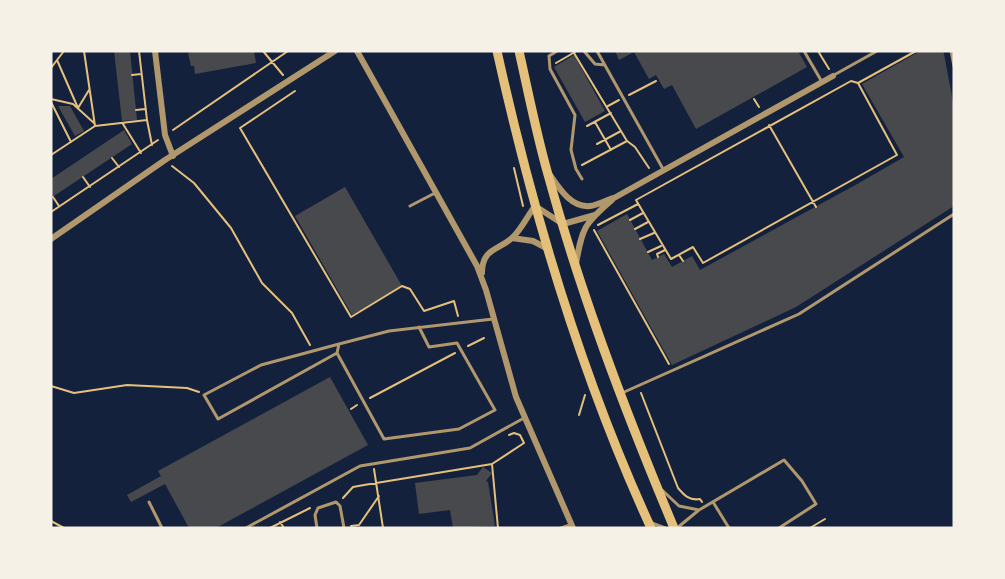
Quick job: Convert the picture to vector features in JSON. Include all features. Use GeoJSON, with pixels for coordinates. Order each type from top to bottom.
{"type":"FeatureCollection","features":[{"type":"Feature","properties":{"kind":"main road"},"geometry":{"type":"LineString","coordinates":[[498,51],[520,150],[548,249],[607,424],[650,525]]}},
{"type":"Feature","properties":{"kind":"main road"},"geometry":{"type":"LineString","coordinates":[[519,51],[546,170],[576,267],[620,394],[675,528]]}},
{"type":"Feature","properties":{"kind":"street"},"geometry":{"type":"LineString","coordinates":[[155,51],[165,135],[172,156]]}},
{"type":"Feature","properties":{"kind":"street"},"geometry":{"type":"LineString","coordinates":[[51,239],[165,160],[335,51]]}},
{"type":"Feature","properties":{"kind":"street"},"geometry":{"type":"LineString","coordinates":[[357,51],[483,280]]}},
{"type":"Feature","properties":{"kind":"street"},"geometry":{"type":"LineString","coordinates":[[546,170],[567,197],[581,205],[590,206],[614,198],[833,76]]}},
{"type":"Feature","properties":{"kind":"street"},"geometry":{"type":"LineString","coordinates":[[576,267],[582,233],[595,215],[614,198]]}},
{"type":"Feature","properties":{"kind":"street"},"geometry":{"type":"LineString","coordinates":[[572,526],[524,418],[494,319],[482,270],[484,261],[500,244],[512,238],[535,206],[563,224],[595,215]]}},
{"type":"Feature","properties":{"kind":"street"},"geometry":{"type":"LineString","coordinates":[[512,238],[533,241],[548,249]]}},
{"type":"Feature","properties":{"kind":"lane"},"geometry":{"type":"LineString","coordinates":[[557,51],[549,56],[550,66],[575,115],[571,150],[576,169],[582,179]]}},
{"type":"Feature","properties":{"kind":"lane"},"geometry":{"type":"LineString","coordinates":[[584,51],[595,64],[605,65]]}},
{"type":"Feature","properties":{"kind":"lane"},"geometry":{"type":"LineString","coordinates":[[597,51],[663,170]]}},
{"type":"Feature","properties":{"kind":"lane"},"geometry":{"type":"LineString","coordinates":[[804,51],[822,82]]}},
{"type":"Feature","properties":{"kind":"lane"},"geometry":{"type":"LineString","coordinates":[[833,76],[877,51]]}},
{"type":"Feature","properties":{"kind":"lane"},"geometry":{"type":"LineString","coordinates":[[951,51],[954,66]]}},
{"type":"Feature","properties":{"kind":"lane"},"geometry":{"type":"LineString","coordinates":[[410,206],[435,193]]}},
{"type":"Feature","properties":{"kind":"lane"},"geometry":{"type":"LineString","coordinates":[[620,394],[799,314],[954,214]]}},
{"type":"Feature","properties":{"kind":"lane"},"geometry":{"type":"LineString","coordinates":[[337,353],[218,419],[204,394],[261,365],[312,350],[389,331],[494,319]]}},
{"type":"Feature","properties":{"kind":"lane"},"geometry":{"type":"LineString","coordinates":[[339,344],[337,353],[384,440],[459,429],[495,410],[457,343],[429,347],[419,327]]}},
{"type":"Feature","properties":{"kind":"lane"},"geometry":{"type":"LineString","coordinates":[[246,528],[360,466],[470,448],[524,418]]}},
{"type":"Feature","properties":{"kind":"lane"},"geometry":{"type":"LineString","coordinates":[[675,528],[699,510],[784,460],[802,481],[816,504],[779,528]]}},
{"type":"Feature","properties":{"kind":"lane"},"geometry":{"type":"LineString","coordinates":[[655,483],[679,506],[699,510]]}},
{"type":"Feature","properties":{"kind":"lane"},"geometry":{"type":"LineString","coordinates":[[149,502],[162,528]]}},
{"type":"Feature","properties":{"kind":"lane"},"geometry":{"type":"LineString","coordinates":[[317,528],[315,515],[318,508],[336,502],[340,506],[344,528]]}},
{"type":"Feature","properties":{"kind":"lane"},"geometry":{"type":"LineString","coordinates":[[713,502],[729,528]]}},
{"type":"Feature","properties":{"kind":"lane"},"geometry":{"type":"LineString","coordinates":[[650,525],[665,528]]}},
{"type":"Feature","properties":{"kind":"lane"},"geometry":{"type":"LineString","coordinates":[[561,528],[572,526]]}},
{"type":"Feature","properties":{"kind":"path"},"geometry":{"type":"LineString","coordinates":[[51,68],[64,51]]}},
{"type":"Feature","properties":{"kind":"path"},"geometry":{"type":"LineString","coordinates":[[84,51],[94,125]]}},
{"type":"Feature","properties":{"kind":"path"},"geometry":{"type":"LineString","coordinates":[[139,51],[152,145]]}},
{"type":"Feature","properties":{"kind":"path"},"geometry":{"type":"LineString","coordinates":[[263,51],[289,82]]}},
{"type":"Feature","properties":{"kind":"path"},"geometry":{"type":"LineString","coordinates":[[51,212],[288,51]]}},
{"type":"Feature","properties":{"kind":"path"},"geometry":{"type":"LineString","coordinates":[[818,51],[833,76]]}},
{"type":"Feature","properties":{"kind":"path"},"geometry":{"type":"LineString","coordinates":[[858,83],[916,51]]}},
{"type":"Feature","properties":{"kind":"path"},"geometry":{"type":"LineString","coordinates":[[550,66],[576,52],[610,114],[660,186]]}},
{"type":"Feature","properties":{"kind":"path"},"geometry":{"type":"LineString","coordinates":[[57,60],[78,108]]}},
{"type":"Feature","properties":{"kind":"path"},"geometry":{"type":"LineString","coordinates":[[132,75],[141,74]]}},
{"type":"Feature","properties":{"kind":"path"},"geometry":{"type":"LineString","coordinates":[[607,107],[656,81]]}},
{"type":"Feature","properties":{"kind":"path"},"geometry":{"type":"LineString","coordinates":[[896,153],[866,94],[858,83],[851,81],[636,200],[669,260],[693,247],[703,263],[889,160],[900,151]]}},
{"type":"Feature","properties":{"kind":"path"},"geometry":{"type":"LineString","coordinates":[[78,108],[89,90]]}},
{"type":"Feature","properties":{"kind":"path"},"geometry":{"type":"LineString","coordinates":[[295,91],[240,128],[351,317],[402,286],[410,289],[424,311],[454,302],[458,316]]}},
{"type":"Feature","properties":{"kind":"path"},"geometry":{"type":"LineString","coordinates":[[754,99],[816,207]]}},
{"type":"Feature","properties":{"kind":"path"},"geometry":{"type":"LineString","coordinates":[[51,100],[73,104],[94,125]]}},
{"type":"Feature","properties":{"kind":"path"},"geometry":{"type":"LineString","coordinates":[[51,100],[71,142]]}},
{"type":"Feature","properties":{"kind":"path"},"geometry":{"type":"LineString","coordinates":[[136,110],[146,109]]}},
{"type":"Feature","properties":{"kind":"path"},"geometry":{"type":"LineString","coordinates":[[587,126],[610,114]]}},
{"type":"Feature","properties":{"kind":"path"},"geometry":{"type":"LineString","coordinates":[[51,155],[94,125],[147,120]]}},
{"type":"Feature","properties":{"kind":"path"},"geometry":{"type":"LineString","coordinates":[[595,122],[610,150]]}},
{"type":"Feature","properties":{"kind":"path"},"geometry":{"type":"LineString","coordinates":[[123,123],[141,153]]}},
{"type":"Feature","properties":{"kind":"path"},"geometry":{"type":"LineString","coordinates":[[597,144],[621,131]]}},
{"type":"Feature","properties":{"kind":"path"},"geometry":{"type":"LineString","coordinates":[[576,169],[627,141]]}},
{"type":"Feature","properties":{"kind":"path"},"geometry":{"type":"LineString","coordinates":[[112,158],[119,167]]}},
{"type":"Feature","properties":{"kind":"path"},"geometry":{"type":"LineString","coordinates":[[165,160],[194,183],[231,228],[262,283],[292,314],[312,350]]}},
{"type":"Feature","properties":{"kind":"path"},"geometry":{"type":"LineString","coordinates":[[889,160],[892,164]]}},
{"type":"Feature","properties":{"kind":"path"},"geometry":{"type":"LineString","coordinates":[[871,170],[873,175]]}},
{"type":"Feature","properties":{"kind":"path"},"geometry":{"type":"LineString","coordinates":[[83,177],[90,187]]}},
{"type":"Feature","properties":{"kind":"path"},"geometry":{"type":"LineString","coordinates":[[856,178],[859,183]]}},
{"type":"Feature","properties":{"kind":"path"},"geometry":{"type":"LineString","coordinates":[[843,185],[846,190]]}},
{"type":"Feature","properties":{"kind":"path"},"geometry":{"type":"LineString","coordinates":[[826,195],[829,200]]}},
{"type":"Feature","properties":{"kind":"path"},"geometry":{"type":"LineString","coordinates":[[53,197],[59,207]]}},
{"type":"Feature","properties":{"kind":"path"},"geometry":{"type":"LineString","coordinates":[[638,204],[593,228],[671,369]]}},
{"type":"Feature","properties":{"kind":"path"},"geometry":{"type":"LineString","coordinates":[[806,206],[808,211]]}},
{"type":"Feature","properties":{"kind":"path"},"geometry":{"type":"LineString","coordinates":[[630,220],[644,213]]}},
{"type":"Feature","properties":{"kind":"path"},"geometry":{"type":"LineString","coordinates":[[788,216],[791,220]]}},
{"type":"Feature","properties":{"kind":"path"},"geometry":{"type":"LineString","coordinates":[[635,229],[649,222]]}},
{"type":"Feature","properties":{"kind":"path"},"geometry":{"type":"LineString","coordinates":[[768,227],[770,232]]}},
{"type":"Feature","properties":{"kind":"path"},"geometry":{"type":"LineString","coordinates":[[640,239],[655,232]]}},
{"type":"Feature","properties":{"kind":"path"},"geometry":{"type":"LineString","coordinates":[[748,238],[750,243]]}},
{"type":"Feature","properties":{"kind":"path"},"geometry":{"type":"LineString","coordinates":[[648,252],[662,245]]}},
{"type":"Feature","properties":{"kind":"path"},"geometry":{"type":"LineString","coordinates":[[658,257],[657,254],[665,250]]}},
{"type":"Feature","properties":{"kind":"path"},"geometry":{"type":"LineString","coordinates":[[727,250],[729,254]]}},
{"type":"Feature","properties":{"kind":"path"},"geometry":{"type":"LineString","coordinates":[[679,255],[683,261]]}},
{"type":"Feature","properties":{"kind":"path"},"geometry":{"type":"LineString","coordinates":[[706,261],[708,266]]}},
{"type":"Feature","properties":{"kind":"path"},"geometry":{"type":"LineString","coordinates":[[351,409],[484,338]]}},
{"type":"Feature","properties":{"kind":"path"},"geometry":{"type":"LineString","coordinates":[[51,386],[74,393],[127,385],[187,388],[204,394]]}},
{"type":"Feature","properties":{"kind":"path"},"geometry":{"type":"LineString","coordinates":[[641,393],[678,488],[685,496],[693,500],[700,499],[705,507]]}},
{"type":"Feature","properties":{"kind":"path"},"geometry":{"type":"LineString","coordinates":[[579,415],[585,395]]}},
{"type":"Feature","properties":{"kind":"path"},"geometry":{"type":"LineString","coordinates":[[338,504],[353,487],[492,464],[524,443],[520,435],[514,433],[509,435]]}},
{"type":"Feature","properties":{"kind":"path"},"geometry":{"type":"LineString","coordinates":[[373,463],[383,528]]}},
{"type":"Feature","properties":{"kind":"path"},"geometry":{"type":"LineString","coordinates":[[492,464],[498,528]]}},
{"type":"Feature","properties":{"kind":"path"},"geometry":{"type":"LineString","coordinates":[[344,528],[359,525],[379,496]]}},
{"type":"Feature","properties":{"kind":"path"},"geometry":{"type":"LineString","coordinates":[[270,528],[309,508],[317,511]]}},
{"type":"Feature","properties":{"kind":"path"},"geometry":{"type":"LineString","coordinates":[[810,528],[825,519]]}},
{"type":"Feature","properties":{"kind":"path"},"geometry":{"type":"LineString","coordinates":[[51,521],[64,528]]}},
{"type":"Feature","properties":{"kind":"path"},"geometry":{"type":"LineString","coordinates":[[280,522],[284,528]]}},
{"type":"Feature","properties":{"kind":"building"},"geometry":{"type":"Polygon","coordinates":[[[114,51],[130,51],[137,120],[122,121],[114,51]]]}},
{"type":"Feature","properties":{"kind":"building"},"geometry":{"type":"Polygon","coordinates":[[[194,51],[254,51],[256,63],[195,74],[188,53],[194,51]]]}},
{"type":"Feature","properties":{"kind":"building"},"geometry":{"type":"Polygon","coordinates":[[[615,51],[798,51],[807,67],[696,129],[672,85],[664,89],[656,75],[649,79],[634,52],[619,60],[615,51]]]}},
{"type":"Feature","properties":{"kind":"building"},"geometry":{"type":"Polygon","coordinates":[[[920,51],[943,51],[944,54],[954,107],[954,206],[796,307],[672,365],[597,231],[627,214],[652,260],[664,254],[672,267],[692,256],[700,270],[859,183],[904,157],[862,84],[920,51]]]}},
{"type":"Feature","properties":{"kind":"building"},"geometry":{"type":"Polygon","coordinates":[[[574,55],[605,111],[585,122],[554,67],[574,55]]]}},
{"type":"Feature","properties":{"kind":"building"},"geometry":{"type":"Polygon","coordinates":[[[58,106],[70,106],[84,131],[75,136],[58,106]]]}},
{"type":"Feature","properties":{"kind":"building"},"geometry":{"type":"Polygon","coordinates":[[[124,130],[132,144],[51,198],[51,179],[124,130]]]}},
{"type":"Feature","properties":{"kind":"building"},"geometry":{"type":"Polygon","coordinates":[[[345,187],[402,286],[352,315],[295,216],[345,187]]]}},
{"type":"Feature","properties":{"kind":"building"},"geometry":{"type":"Polygon","coordinates":[[[330,377],[368,445],[216,528],[189,528],[165,484],[131,502],[127,495],[161,476],[158,471],[330,377]]]}},
{"type":"Feature","properties":{"kind":"building"},"geometry":{"type":"Polygon","coordinates":[[[483,467],[492,473],[486,481],[495,526],[453,528],[450,510],[419,514],[415,483],[477,475],[483,467]]]}}]}
